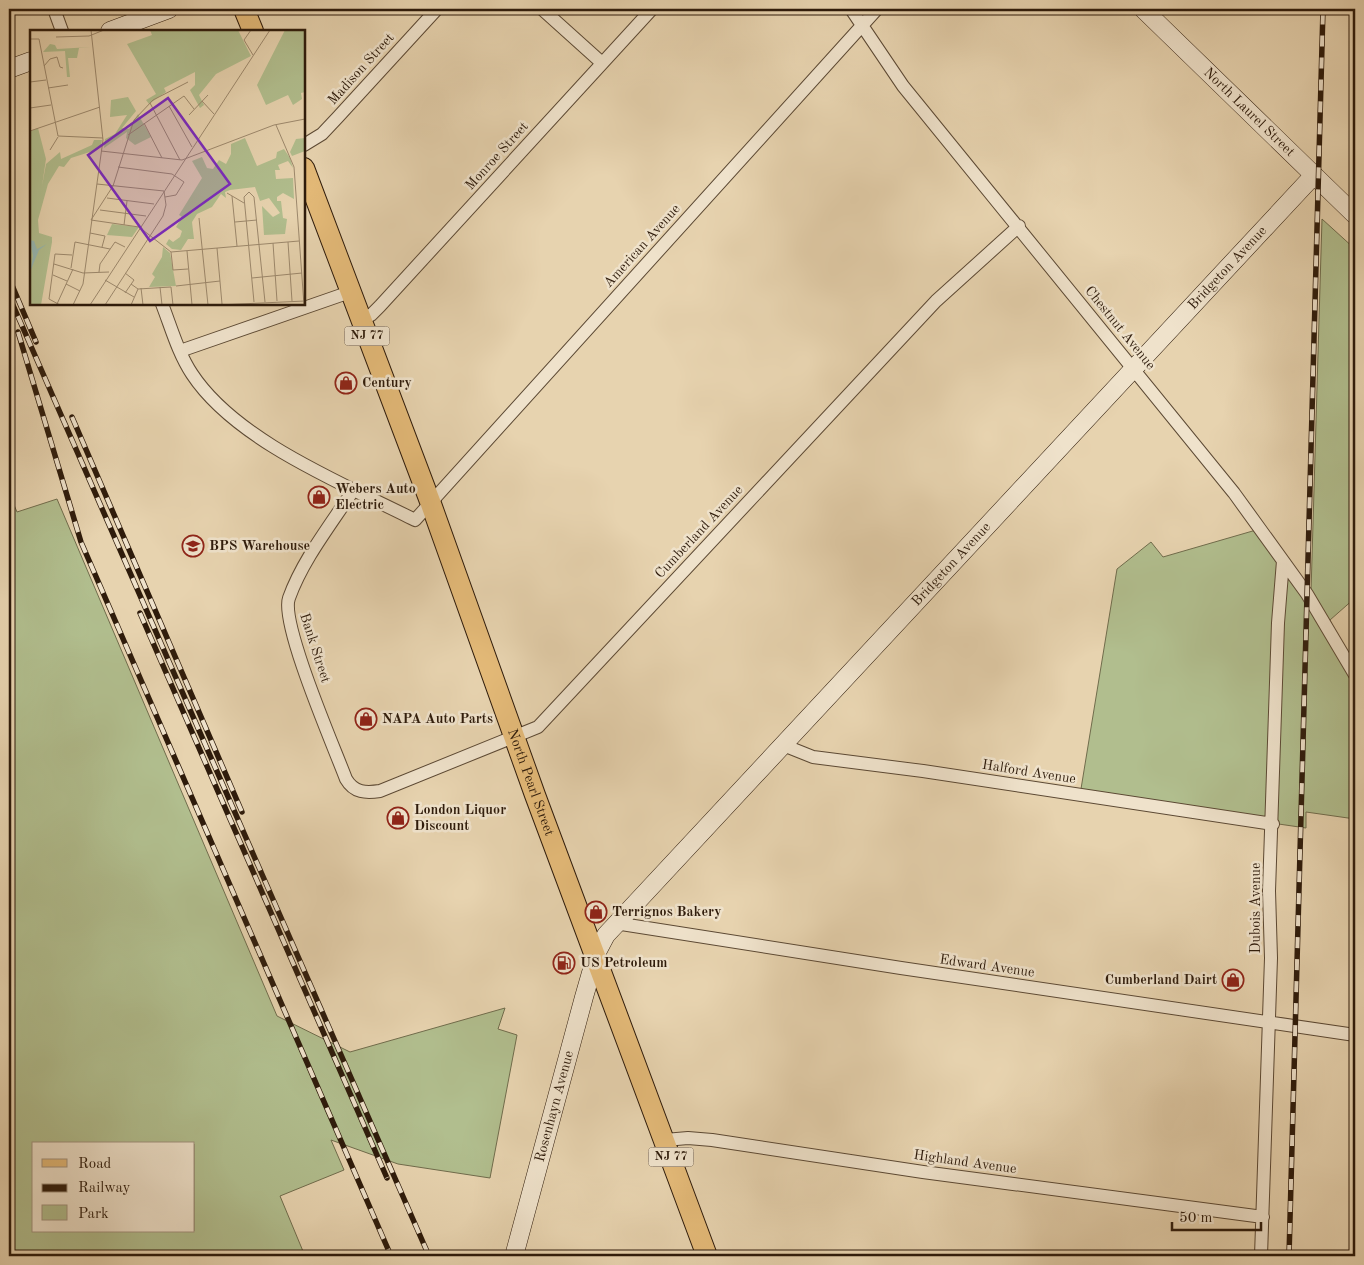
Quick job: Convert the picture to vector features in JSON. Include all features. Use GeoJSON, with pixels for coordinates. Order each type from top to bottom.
{"type":"FeatureCollection","features":[{"type":"Feature","properties":{"kind":"main road"},"geometry":{"type":"LineString","coordinates":[[244,9],[253,30]]}},
{"type":"Feature","properties":{"kind":"main road","name":"North Pearl Street"},"geometry":{"type":"LineString","coordinates":[[305,171],[431,504],[514,738],[707,1256]]}},
{"type":"Feature","properties":{"kind":"street"},"geometry":{"type":"LineString","coordinates":[[54,9],[62,30]]}},
{"type":"Feature","properties":{"kind":"street"},"geometry":{"type":"LineString","coordinates":[[113,30],[169,9]]}},
{"type":"Feature","properties":{"kind":"street","name":"Madison Street"},"geometry":{"type":"LineString","coordinates":[[305,144],[322,134],[338,118],[437,9]]}},
{"type":"Feature","properties":{"kind":"street"},"geometry":{"type":"LineString","coordinates":[[542,9],[602,63]]}},
{"type":"Feature","properties":{"kind":"street","name":"Monroe Street"},"geometry":{"type":"LineString","coordinates":[[361,320],[371,315],[380,306],[652,9]]}},
{"type":"Feature","properties":{"kind":"street","name":"Chestnut Avenue"},"geometry":{"type":"LineString","coordinates":[[851,9],[903,86],[1019,226],[1234,493],[1307,594],[1355,675]]}},
{"type":"Feature","properties":{"kind":"street","name":"American Avenue"},"geometry":{"type":"LineString","coordinates":[[431,504],[877,9]]}},
{"type":"Feature","properties":{"kind":"street","name":"North Laurel Street"},"geometry":{"type":"LineString","coordinates":[[1143,9],[1355,215]]}},
{"type":"Feature","properties":{"kind":"street"},"geometry":{"type":"LineString","coordinates":[[9,69],[30,61]]}},
{"type":"Feature","properties":{"kind":"street","name":"Bridgeton Avenue"},"geometry":{"type":"LineString","coordinates":[[596,957],[606,935],[615,923],[1314,175]]}},
{"type":"Feature","properties":{"kind":"street","name":"Cumberland Avenue"},"geometry":{"type":"LineString","coordinates":[[361,792],[380,791],[538,727],[936,301],[1019,226]]}},
{"type":"Feature","properties":{"kind":"street"},"geometry":{"type":"LineString","coordinates":[[180,351],[350,292]]}},
{"type":"Feature","properties":{"kind":"street"},"geometry":{"type":"LineString","coordinates":[[162,305],[180,351],[191,373],[234,419],[299,460],[415,520],[431,504]]}},
{"type":"Feature","properties":{"kind":"street","name":"Bank Street"},"geometry":{"type":"LineString","coordinates":[[354,489],[300,575],[289,598],[287,610],[293,638],[346,779],[349,784],[361,792]]}},
{"type":"Feature","properties":{"kind":"street","name":"Dubois Avenue"},"geometry":{"type":"LineString","coordinates":[[1261,1256],[1271,958],[1269,891],[1273,824],[1278,623],[1283,561]]}},
{"type":"Feature","properties":{"kind":"street","name":"Halford Avenue"},"geometry":{"type":"LineString","coordinates":[[783,745],[813,757],[923,771],[1273,824]]}},
{"type":"Feature","properties":{"kind":"street","name":"Edward Avenue"},"geometry":{"type":"LineString","coordinates":[[615,923],[911,970],[1355,1035]]}},
{"type":"Feature","properties":{"kind":"street","name":"Rosenhayn Avenue"},"geometry":{"type":"LineString","coordinates":[[514,1256],[596,957]]}},
{"type":"Feature","properties":{"kind":"street","name":"Highland Avenue"},"geometry":{"type":"LineString","coordinates":[[665,1140],[688,1138],[712,1140],[923,1172],[1262,1217]]}},
{"type":"Feature","properties":{"kind":"green space"},"geometry":{"type":"Polygon","coordinates":[[[1322,219],[1355,249],[1355,598],[1330,620],[1355,681],[1355,819],[1306,812],[1306,828],[1080,795],[1117,569],[1151,542],[1163,557],[1263,528],[1311,592],[1322,219]]]}},
{"type":"Feature","properties":{"kind":"green space"},"geometry":{"type":"Polygon","coordinates":[[[9,493],[17,512],[57,499],[277,1016],[350,1052],[505,1008],[498,1029],[517,1035],[490,1178],[398,1164],[331,1140],[344,1170],[280,1196],[305,1256],[9,1256],[9,493]]]}},
{"type":"Feature","properties":{"kind":"railway"},"geometry":{"type":"LineString","coordinates":[[1289,1256],[1323,9]]}},
{"type":"Feature","properties":{"kind":"railway"},"geometry":{"type":"LineString","coordinates":[[9,278],[36,342]]}},
{"type":"Feature","properties":{"kind":"railway"},"geometry":{"type":"LineString","coordinates":[[9,296],[429,1256]]}},
{"type":"Feature","properties":{"kind":"railway"},"geometry":{"type":"LineString","coordinates":[[18,332],[81,542],[391,1256]]}},
{"type":"Feature","properties":{"kind":"railway"},"geometry":{"type":"LineString","coordinates":[[72,417],[242,812]]}},
{"type":"Feature","properties":{"kind":"railway"},"geometry":{"type":"LineString","coordinates":[[140,613],[387,1178]]}},
{"type":"Feature","properties":{"kind":"place","name":"Century"},"geometry":{"type":"Point","coordinates":[346,383]}},
{"type":"Feature","properties":{"kind":"place","name":"Webers Auto Electric"},"geometry":{"type":"Point","coordinates":[319,497]}},
{"type":"Feature","properties":{"kind":"place","name":"BPS Warehouse"},"geometry":{"type":"Point","coordinates":[193,546]}},
{"type":"Feature","properties":{"kind":"place","name":"NAPA Auto Parts"},"geometry":{"type":"Point","coordinates":[366,719]}},
{"type":"Feature","properties":{"kind":"place","name":"London Liquor Discount"},"geometry":{"type":"Point","coordinates":[398,818]}},
{"type":"Feature","properties":{"kind":"place","name":"Terrignos Bakery"},"geometry":{"type":"Point","coordinates":[596,912]}},
{"type":"Feature","properties":{"kind":"place","name":"US Petroleum"},"geometry":{"type":"Point","coordinates":[564,963]}},
{"type":"Feature","properties":{"kind":"place","name":"Cumberland Dairt"},"geometry":{"type":"Point","coordinates":[1233,980]}}]}
